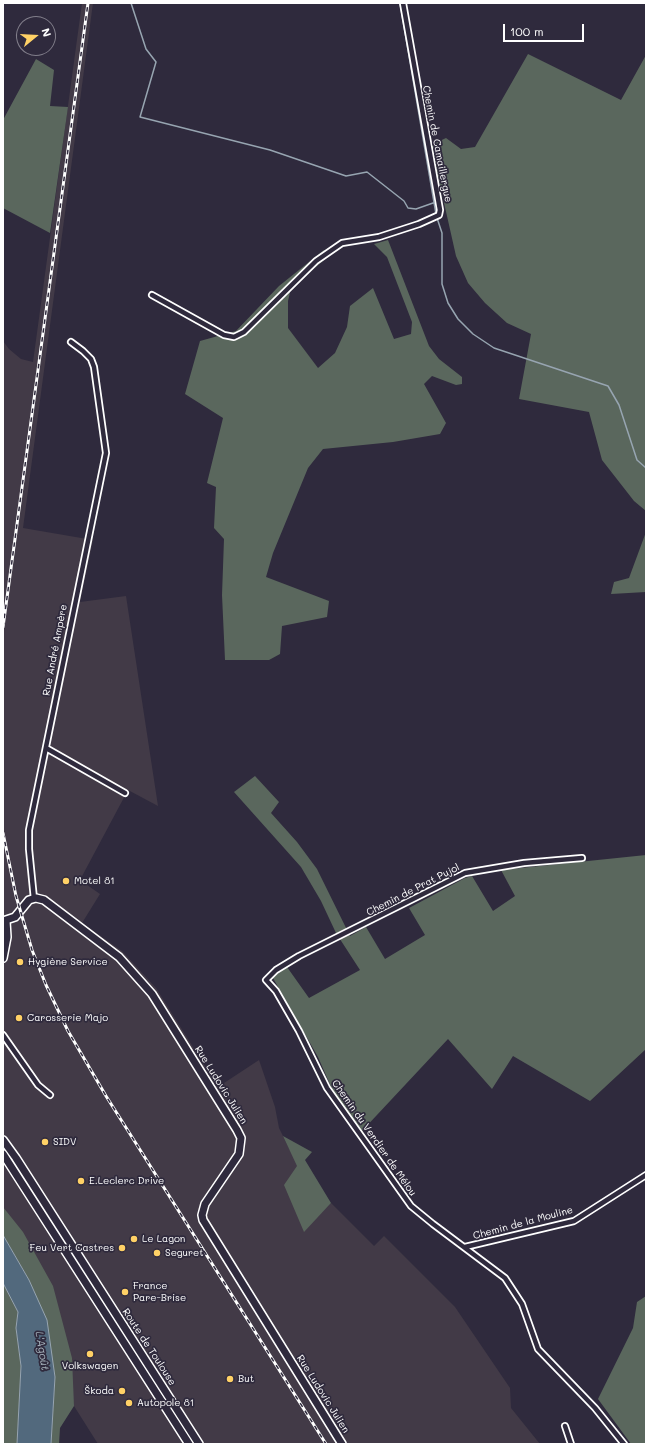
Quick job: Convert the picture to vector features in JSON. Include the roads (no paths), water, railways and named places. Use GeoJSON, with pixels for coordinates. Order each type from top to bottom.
{"type":"FeatureCollection","features":[{"type":"Feature","properties":{"kind":"main road"},"geometry":{"type":"LineString","coordinates":[[3,958],[7,937],[5,921],[16,917],[25,903],[34,899]]}},
{"type":"Feature","properties":{"kind":"main road","name":"Rue Ludovic Julien"},"geometry":{"type":"LineString","coordinates":[[34,899],[47,901],[119,957],[138,976],[152,994],[238,1130],[241,1142],[239,1154],[205,1204],[202,1215],[203,1220],[342,1444]]}},
{"type":"Feature","properties":{"kind":"main road","name":"Route de Toulouse"},"geometry":{"type":"LineString","coordinates":[[3,1140],[72,1244],[199,1444]]}},
{"type":"Feature","properties":{"kind":"main road","name":"Route de Toulouse"},"geometry":{"type":"LineString","coordinates":[[3,1154],[189,1444]]}},
{"type":"Feature","properties":{"kind":"street","name":"Chemin de Camaillergue"},"geometry":{"type":"LineString","coordinates":[[152,295],[224,335],[234,337],[244,332],[316,261],[342,243],[379,237],[419,224],[437,216],[440,210],[403,3]]}},
{"type":"Feature","properties":{"kind":"street","name":"Rue André Ampère"},"geometry":{"type":"LineString","coordinates":[[34,899],[29,835],[106,453],[94,367],[87,355],[71,342]]}},
{"type":"Feature","properties":{"kind":"street"},"geometry":{"type":"LineString","coordinates":[[46,748],[125,793]]}},
{"type":"Feature","properties":{"kind":"street","name":"Chemin de Prat Pujol"},"geometry":{"type":"LineString","coordinates":[[266,980],[276,970],[299,956],[465,873],[508,865],[582,858]]}},
{"type":"Feature","properties":{"kind":"street","name":"Chemin du Verdier de Mélou"},"geometry":{"type":"LineString","coordinates":[[266,980],[276,991],[302,1036],[330,1093],[400,1190],[421,1215],[500,1272],[510,1284],[526,1312],[538,1350],[595,1408],[624,1444]]}},
{"type":"Feature","properties":{"kind":"street"},"geometry":{"type":"LineString","coordinates":[[3,1035],[38,1085],[50,1095]]}},
{"type":"Feature","properties":{"kind":"street","name":"Chemin de la Mouline"},"geometry":{"type":"LineString","coordinates":[[465,1247],[574,1221],[645,1177]]}},
{"type":"Feature","properties":{"kind":"street"},"geometry":{"type":"LineString","coordinates":[[565,1426],[571,1444]]}},
{"type":"Feature","properties":{"kind":"water","name":"L'Agoût"},"geometry":{"type":"Polygon","coordinates":[[[3,1235],[29,1280],[47,1320],[55,1377],[51,1444],[17,1444],[21,1366],[16,1328],[18,1312],[3,1283],[3,1235]]]}},
{"type":"Feature","properties":{"kind":"waterway"},"geometry":{"type":"LineString","coordinates":[[131,3],[146,49],[156,62],[140,117],[270,150],[346,176],[367,172],[404,201],[408,208],[416,209],[433,203]]}},
{"type":"Feature","properties":{"kind":"waterway"},"geometry":{"type":"LineString","coordinates":[[400,3],[436,214]]}},
{"type":"Feature","properties":{"kind":"waterway"},"geometry":{"type":"LineString","coordinates":[[437,218],[442,233],[442,284],[448,303],[458,319],[473,334],[494,348],[608,386],[619,405],[637,460],[646,468]]}},
{"type":"Feature","properties":{"kind":"railway"},"geometry":{"type":"LineString","coordinates":[[3,627],[88,3]]}},
{"type":"Feature","properties":{"kind":"railway"},"geometry":{"type":"LineString","coordinates":[[3,833],[16,896],[32,950],[46,985],[68,1031],[106,1096],[326,1444]]}},
{"type":"Feature","properties":{"kind":"place","name":"Motel 81"},"geometry":{"type":"Point","coordinates":[66,881]}},
{"type":"Feature","properties":{"kind":"place","name":"Hygiène Service"},"geometry":{"type":"Point","coordinates":[20,962]}},
{"type":"Feature","properties":{"kind":"place","name":"Carosserie Majo"},"geometry":{"type":"Point","coordinates":[19,1018]}},
{"type":"Feature","properties":{"kind":"place","name":"SIDV"},"geometry":{"type":"Point","coordinates":[45,1142]}},
{"type":"Feature","properties":{"kind":"place","name":"E.Leclerc Drive"},"geometry":{"type":"Point","coordinates":[81,1181]}},
{"type":"Feature","properties":{"kind":"place","name":"Le Lagon"},"geometry":{"type":"Point","coordinates":[134,1239]}},
{"type":"Feature","properties":{"kind":"place","name":"Feu Vert Castres"},"geometry":{"type":"Point","coordinates":[122,1248]}},
{"type":"Feature","properties":{"kind":"place","name":"Seguret"},"geometry":{"type":"Point","coordinates":[157,1253]}},
{"type":"Feature","properties":{"kind":"place","name":"France Pare-Brise"},"geometry":{"type":"Point","coordinates":[125,1292]}},
{"type":"Feature","properties":{"kind":"place","name":"Volkswagen"},"geometry":{"type":"Point","coordinates":[90,1354]}},
{"type":"Feature","properties":{"kind":"place","name":"But"},"geometry":{"type":"Point","coordinates":[230,1379]}},
{"type":"Feature","properties":{"kind":"place","name":"Škoda"},"geometry":{"type":"Point","coordinates":[122,1391]}},
{"type":"Feature","properties":{"kind":"place","name":"Autopole 81"},"geometry":{"type":"Point","coordinates":[129,1403]}}]}
